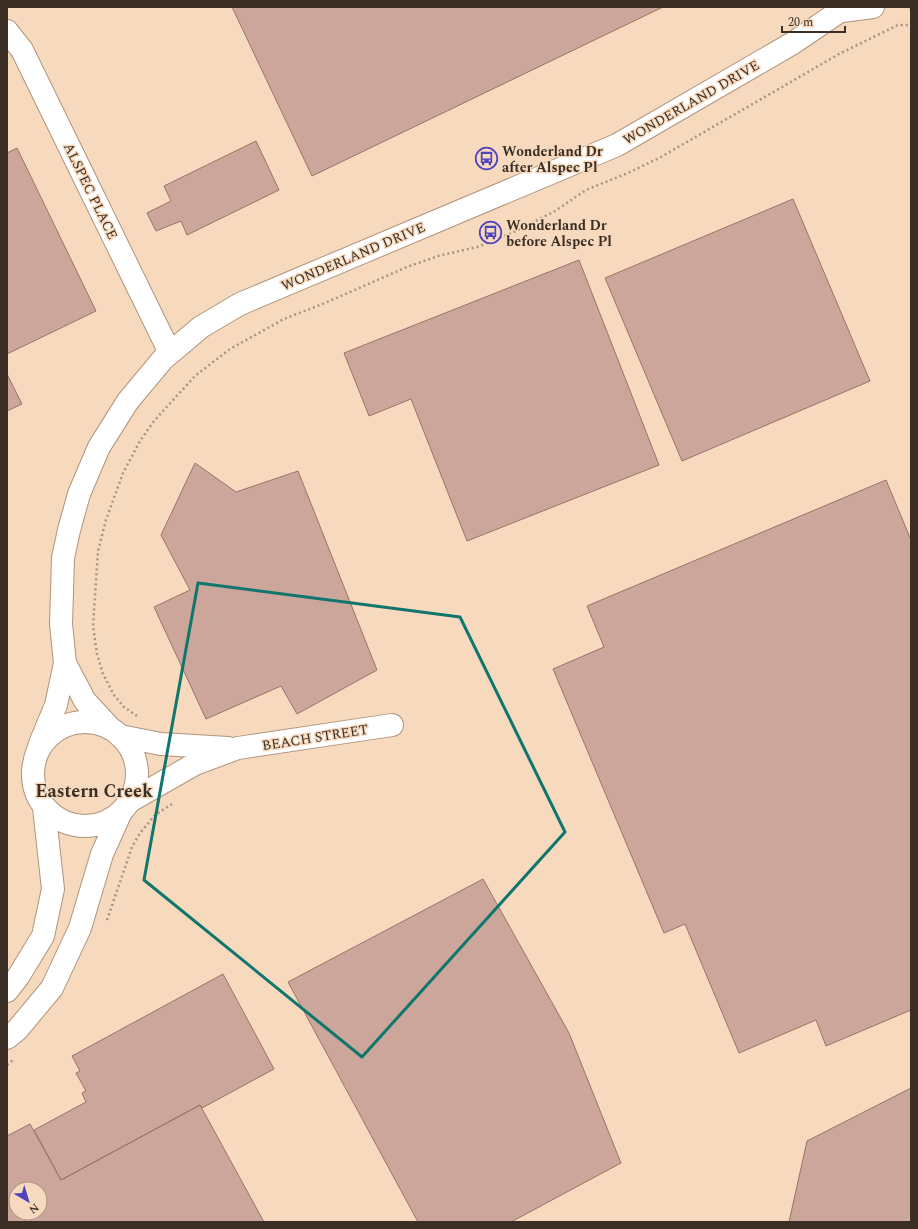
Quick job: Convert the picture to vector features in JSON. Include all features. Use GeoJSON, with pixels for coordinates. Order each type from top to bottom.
{"type":"FeatureCollection","features":[{"type":"Feature","properties":{"kind":"street","name":"WONDERLAND DRIVE"},"geometry":{"type":"LineString","coordinates":[[35,759],[56,705],[65,663],[61,624],[63,558],[79,494],[99,447],[128,401],[163,359],[201,327],[240,304],[617,145],[793,43],[844,9],[873,7]]}},
{"type":"Feature","properties":{"kind":"street","name":"ALSPEC PLACE"},"geometry":{"type":"LineString","coordinates":[[7,31],[22,50],[170,353]]}},
{"type":"Feature","properties":{"kind":"street","name":"WONDERLAND DRIVE"},"geometry":{"type":"LineString","coordinates":[[65,663],[85,700],[116,733]]}},
{"type":"Feature","properties":{"kind":"street"},"geometry":{"type":"LineString","coordinates":[[7,991],[18,977],[43,936],[53,888],[44,808],[36,793],[32,776],[35,759],[41,745],[52,733],[66,725],[82,722],[98,724],[116,733],[131,750],[137,766],[136,784],[102,854],[80,928],[52,988],[17,1030],[7,1038]]}},
{"type":"Feature","properties":{"kind":"street","name":"BEACH STREET"},"geometry":{"type":"LineString","coordinates":[[116,733],[161,744],[238,748],[392,725]]}},
{"type":"Feature","properties":{"kind":"street","name":"BEACH STREET"},"geometry":{"type":"LineString","coordinates":[[125,807],[196,764],[238,748]]}},
{"type":"Feature","properties":{"kind":"street"},"geometry":{"type":"LineString","coordinates":[[44,808],[57,819],[73,825],[90,826],[106,822],[125,807]]}},
{"type":"Feature","properties":{"kind":"path"},"geometry":{"type":"LineString","coordinates":[[139,717],[124,707],[114,695],[103,674],[97,654],[93,626],[98,551],[106,520],[122,472],[136,447],[154,421],[195,376],[230,349],[284,319],[325,303],[407,267],[438,256],[477,247],[512,233],[555,211],[586,190],[628,173],[661,157],[838,54],[898,25],[911,25]]}},
{"type":"Feature","properties":{"kind":"highlighted area"},"geometry":{"type":"Polygon","coordinates":[[[198,583],[460,617],[565,832],[362,1057],[144,880],[198,583]]]}},
{"type":"Feature","properties":{"kind":"building"},"geometry":{"type":"Polygon","coordinates":[[[232,7],[663,7],[312,176],[232,7]]]}},
{"type":"Feature","properties":{"kind":"building"},"geometry":{"type":"Polygon","coordinates":[[[256,141],[279,190],[187,235],[181,221],[156,231],[147,213],[171,201],[164,186],[256,141]]]}},
{"type":"Feature","properties":{"kind":"building"},"geometry":{"type":"Polygon","coordinates":[[[17,148],[96,311],[7,354],[7,153],[17,148]]]}},
{"type":"Feature","properties":{"kind":"building"},"geometry":{"type":"Polygon","coordinates":[[[793,199],[870,381],[682,461],[605,278],[793,199]]]}},
{"type":"Feature","properties":{"kind":"building"},"geometry":{"type":"Polygon","coordinates":[[[579,260],[659,465],[467,541],[411,399],[369,416],[344,353],[579,260]]]}},
{"type":"Feature","properties":{"kind":"building"},"geometry":{"type":"Polygon","coordinates":[[[7,374],[22,404],[7,411],[7,374]]]}},
{"type":"Feature","properties":{"kind":"building"},"geometry":{"type":"Polygon","coordinates":[[[195,463],[236,492],[298,471],[377,670],[297,714],[281,686],[206,719],[154,607],[190,590],[161,535],[195,463]]]}},
{"type":"Feature","properties":{"kind":"building"},"geometry":{"type":"Polygon","coordinates":[[[886,480],[911,540],[911,1010],[826,1046],[816,1020],[739,1053],[685,924],[664,933],[553,669],[604,647],[587,606],[886,480]]]}},
{"type":"Feature","properties":{"kind":"building"},"geometry":{"type":"Polygon","coordinates":[[[483,879],[569,1033],[621,1163],[511,1222],[418,1222],[288,982],[483,879]]]}},
{"type":"Feature","properties":{"kind":"building"},"geometry":{"type":"Polygon","coordinates":[[[223,974],[274,1069],[202,1108],[200,1105],[61,1180],[34,1130],[86,1102],[82,1093],[86,1091],[76,1073],[80,1071],[72,1056],[223,974]]]}},
{"type":"Feature","properties":{"kind":"building"},"geometry":{"type":"Polygon","coordinates":[[[911,1088],[911,1222],[789,1222],[807,1141],[911,1088]]]}},
{"type":"Feature","properties":{"kind":"building"},"geometry":{"type":"Polygon","coordinates":[[[200,1105],[264,1222],[7,1222],[7,1136],[30,1124],[61,1180],[200,1105]]]}},
{"type":"Feature","properties":{"kind":"place","name":"Wonderland Dr after Alspec Pl"},"geometry":{"type":"Point","coordinates":[487,159]}},
{"type":"Feature","properties":{"kind":"place","name":"Wonderland Dr before Alspec Pl"},"geometry":{"type":"Point","coordinates":[491,233]}},
{"type":"Feature","properties":{"kind":"district","name":"Eastern Creek"},"geometry":{"type":"Point","coordinates":[94,791]}}]}
